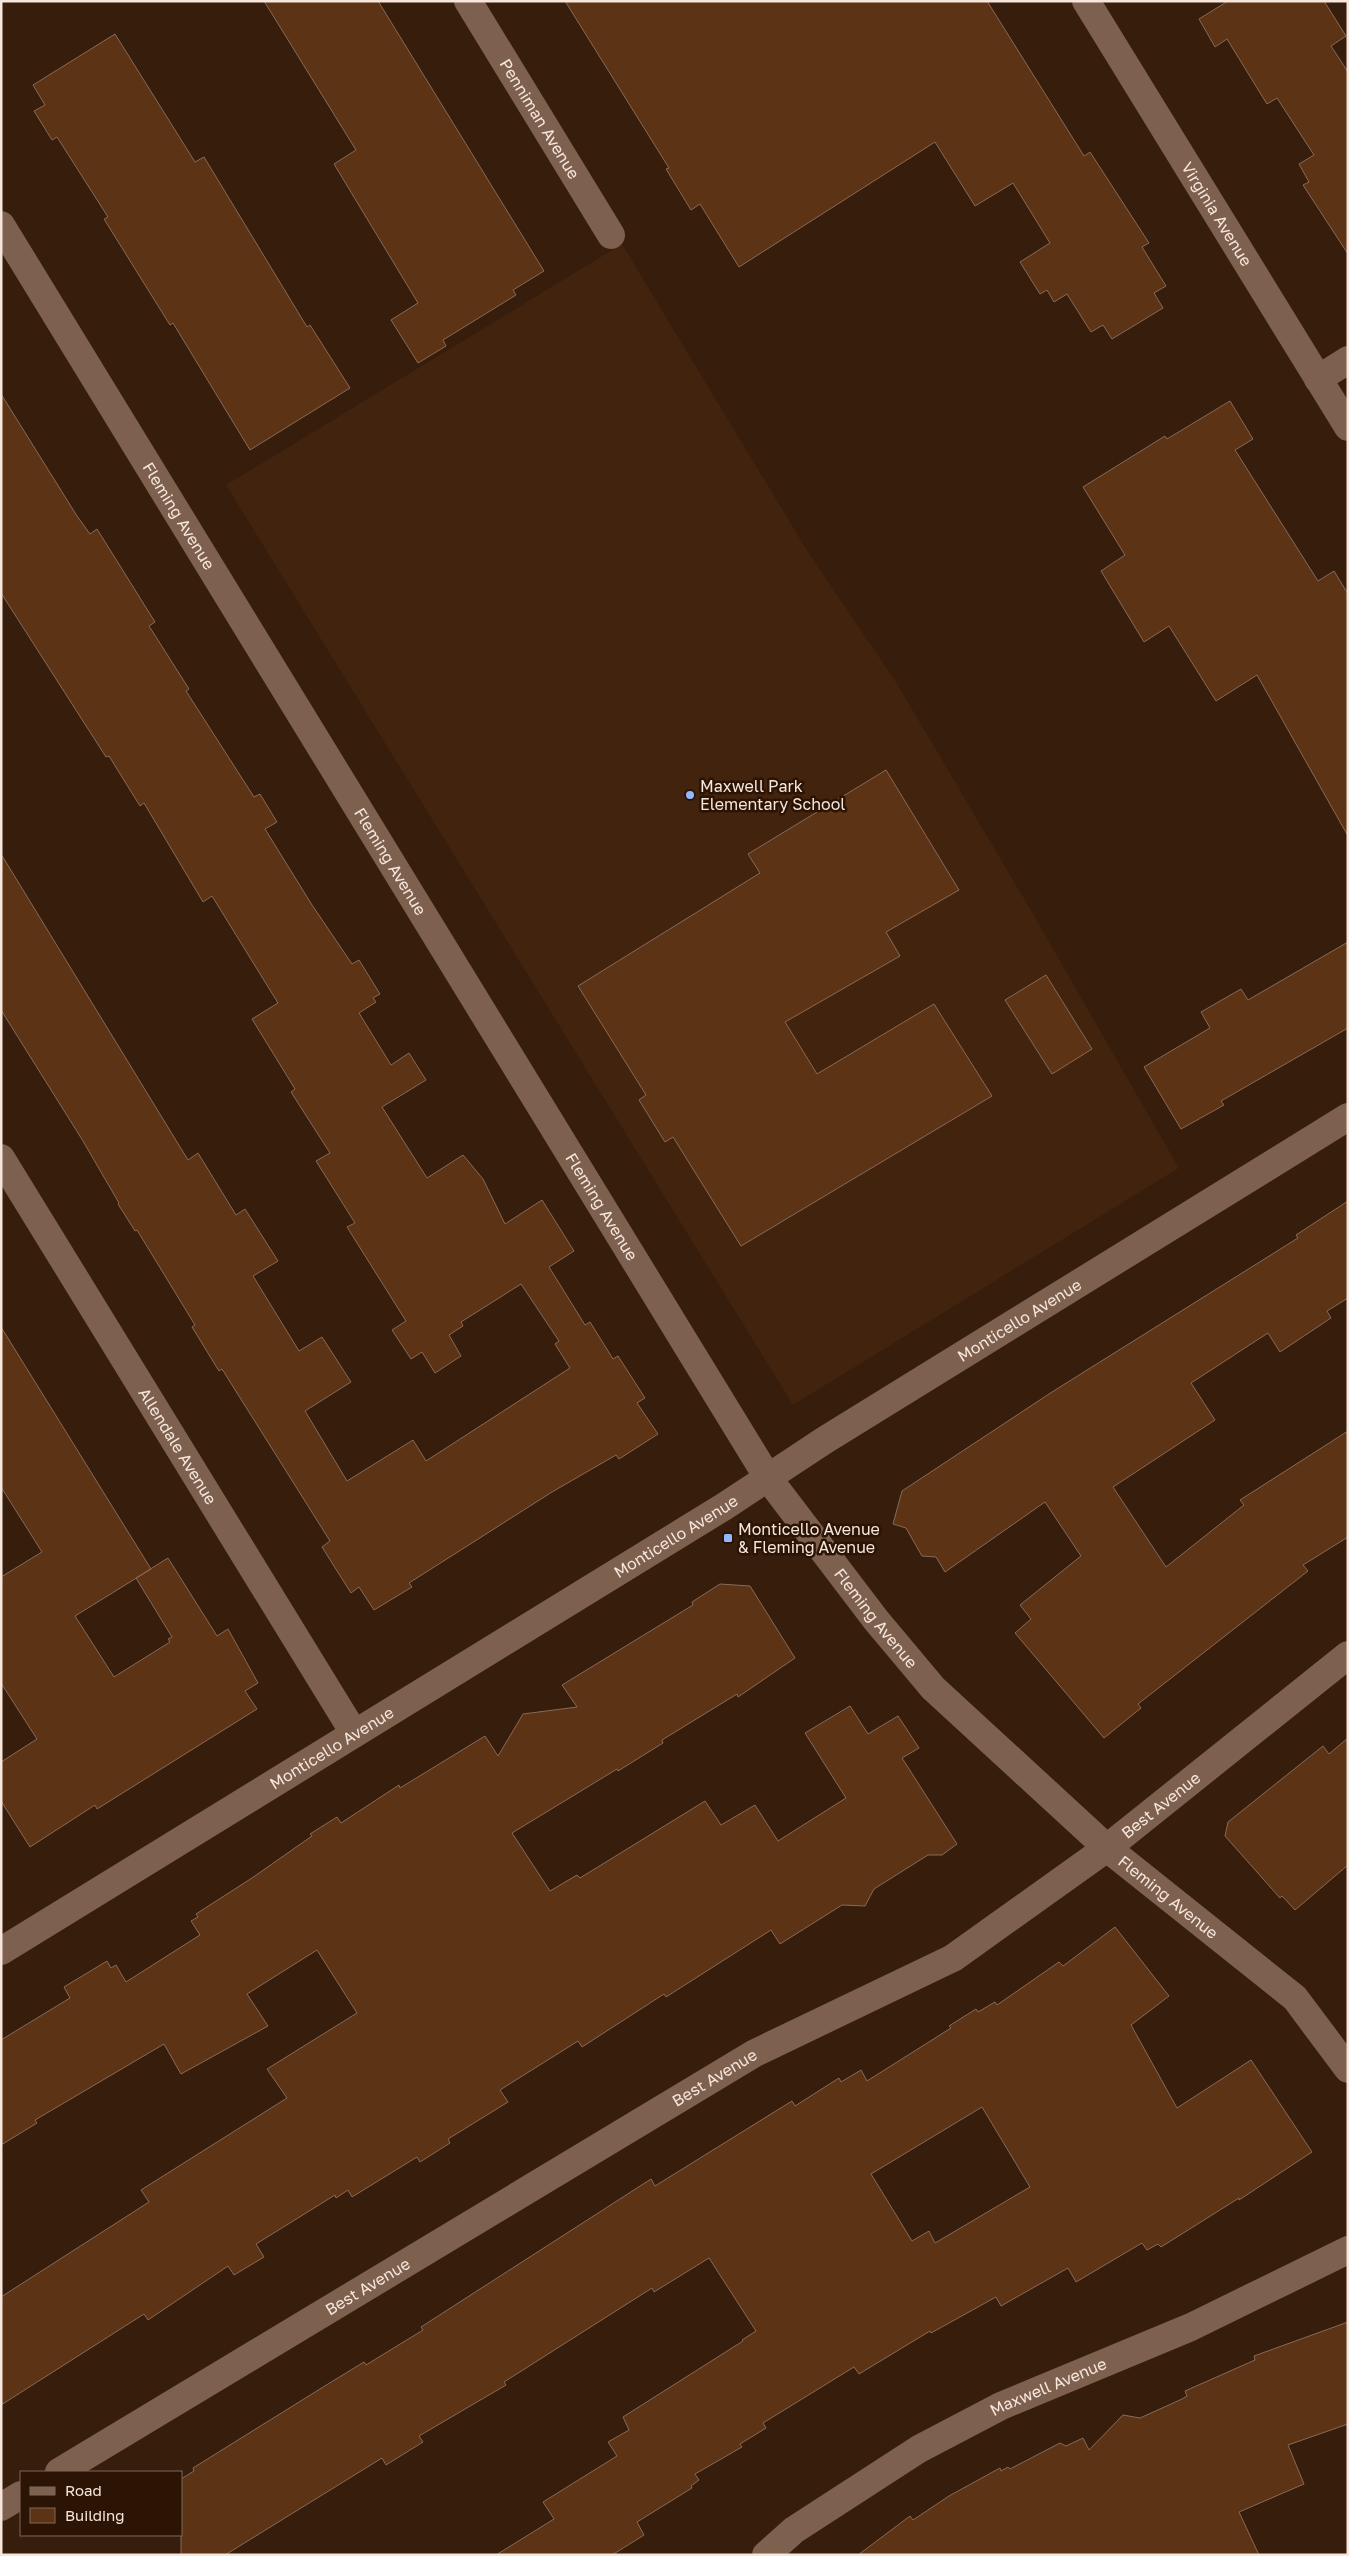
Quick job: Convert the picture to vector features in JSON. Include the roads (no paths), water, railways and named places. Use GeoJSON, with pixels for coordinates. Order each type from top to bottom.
{"type":"FeatureCollection","features":[{"type":"Feature","properties":{"kind":"street","name":"Penniman Avenue"},"geometry":{"type":"LineString","coordinates":[[468,1],[611,235]]}},
{"type":"Feature","properties":{"kind":"street","name":"Virginia Avenue"},"geometry":{"type":"LineString","coordinates":[[1086,1],[1348,427]]}},
{"type":"Feature","properties":{"kind":"street","name":"Fleming Avenue"},"geometry":{"type":"LineString","coordinates":[[1,225],[768,1478],[876,1620],[933,1688],[1107,1848],[1295,1998],[1348,2069]]}},
{"type":"Feature","properties":{"kind":"street"},"geometry":{"type":"LineString","coordinates":[[1318,378],[1348,360]]}},
{"type":"Feature","properties":{"kind":"street","name":"Monticello Avenue"},"geometry":{"type":"LineString","coordinates":[[1,1951],[768,1478],[1348,1117]]}},
{"type":"Feature","properties":{"kind":"street","name":"Allendale Avenue"},"geometry":{"type":"LineString","coordinates":[[1,1158],[354,1733]]}},
{"type":"Feature","properties":{"kind":"street","name":"Best Avenue"},"geometry":{"type":"LineString","coordinates":[[61,2471],[755,2053],[953,1958],[1107,1848],[1348,1655]]}},
{"type":"Feature","properties":{"kind":"street","name":"Maxwell Avenue"},"geometry":{"type":"LineString","coordinates":[[766,2555],[794,2530],[919,2450],[1001,2406],[1191,2327],[1348,2250]]}},
{"type":"Feature","properties":{"kind":"street"},"geometry":{"type":"LineString","coordinates":[[1,2507],[20,2496]]}},
{"type":"Feature","properties":{"kind":"place","name":"Maxwell Park Elementary School"},"geometry":{"type":"Point","coordinates":[690,795]}},
{"type":"Feature","properties":{"kind":"place","name":"Monticello Avenue & Fleming Avenue"},"geometry":{"type":"Point","coordinates":[728,1538]}}]}
